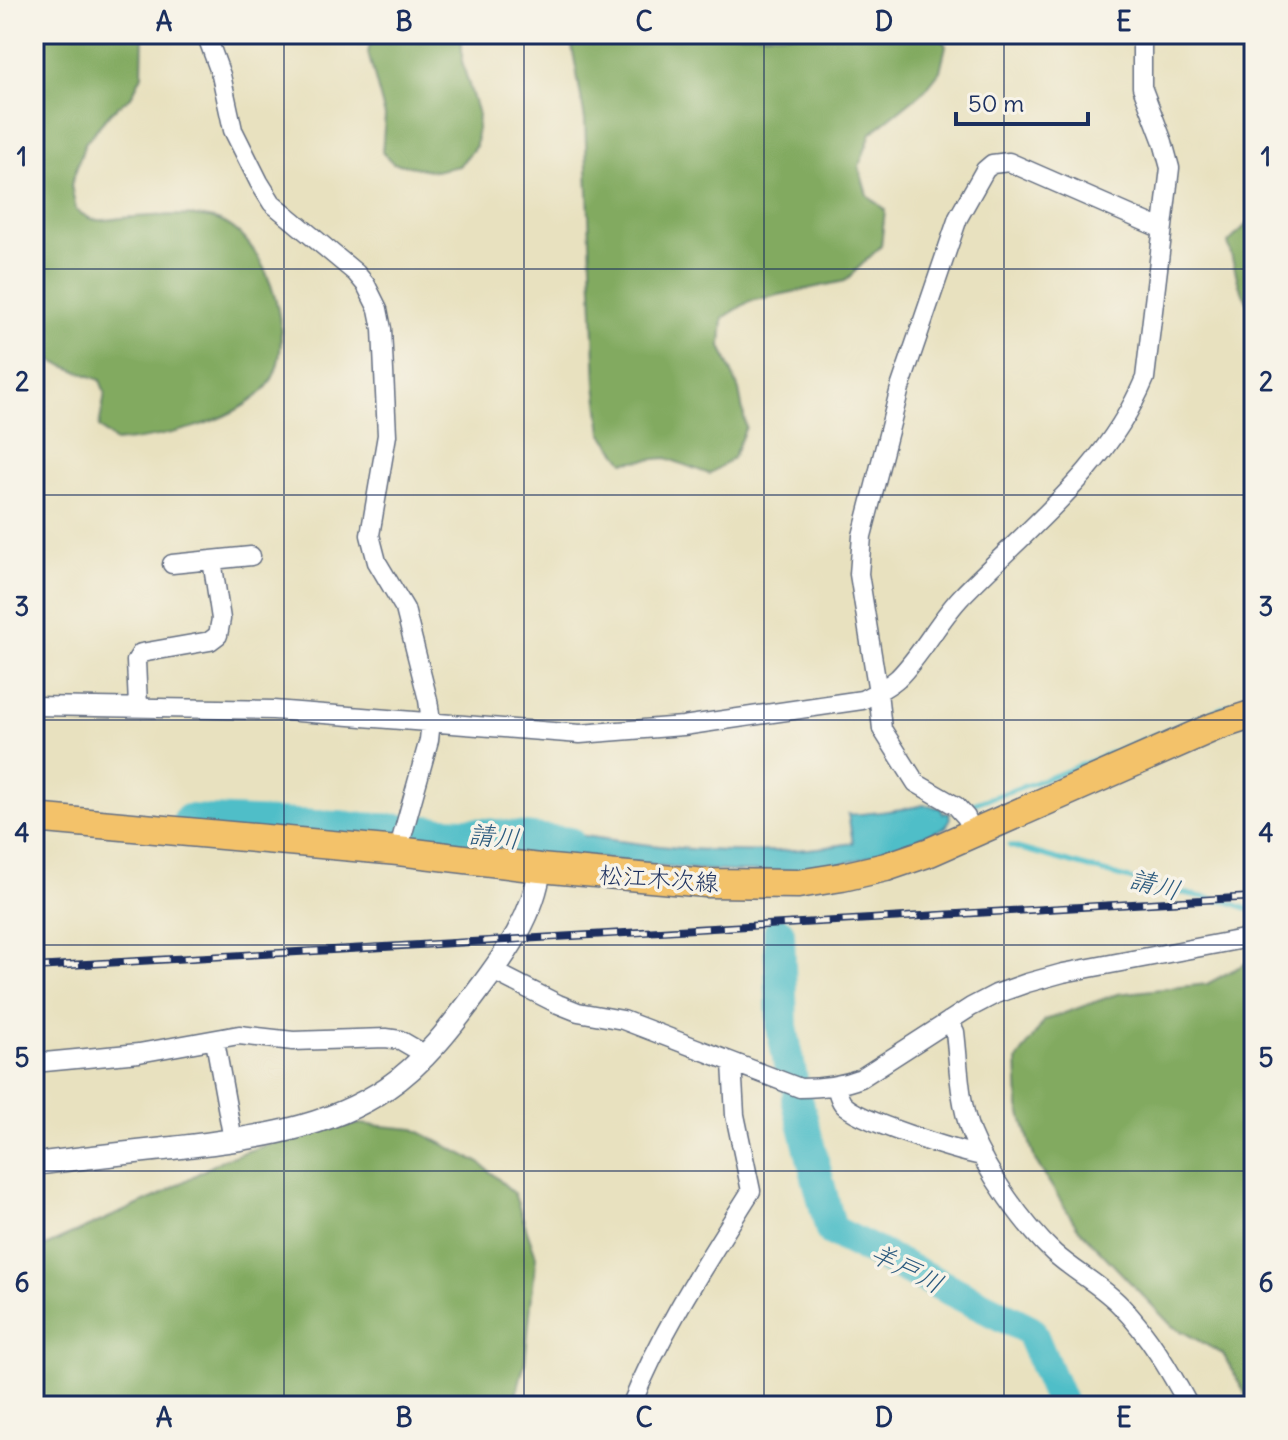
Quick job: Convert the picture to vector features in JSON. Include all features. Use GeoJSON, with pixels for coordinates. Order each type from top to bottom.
{"type":"FeatureCollection","features":[{"type":"Feature","properties":{"kind":"main road","name":"松江木次線"},"geometry":{"type":"LineString","coordinates":[[34,818],[400,844],[540,868],[706,883],[798,884],[886,867],[973,833],[1214,727],[1254,714]]}},
{"type":"Feature","properties":{"kind":"street"},"geometry":{"type":"LineString","coordinates":[[206,34],[221,75],[233,130],[272,203],[356,273],[378,309],[382,329],[387,435],[370,535],[377,562],[405,609],[431,721],[429,740],[400,844]]}},
{"type":"Feature","properties":{"kind":"street"},"geometry":{"type":"LineString","coordinates":[[34,706],[273,710],[580,734],[683,726],[862,700],[878,692],[897,679],[960,598],[1037,526],[1094,465],[1132,408],[1145,378],[1170,168],[1142,87],[1142,34]]}},
{"type":"Feature","properties":{"kind":"street"},"geometry":{"type":"LineString","coordinates":[[973,833],[966,817],[956,806],[916,783],[882,729],[859,574],[862,536],[900,388],[958,218],[975,186],[992,164],[1009,162],[1162,229]]}},
{"type":"Feature","properties":{"kind":"street"},"geometry":{"type":"LineString","coordinates":[[172,564],[251,556]]}},
{"type":"Feature","properties":{"kind":"street"},"geometry":{"type":"LineString","coordinates":[[138,706],[136,661],[141,653],[210,641],[218,635],[221,619],[212,560]]}},
{"type":"Feature","properties":{"kind":"street"},"geometry":{"type":"LineString","coordinates":[[34,1164],[233,1140],[294,1129],[352,1108],[386,1089],[426,1055],[493,971],[529,912],[537,890],[540,868]]}},
{"type":"Feature","properties":{"kind":"street"},"geometry":{"type":"LineString","coordinates":[[493,971],[578,1012],[623,1020],[800,1088],[836,1086],[861,1078],[996,994],[1027,983],[1063,973],[1254,937]]}},
{"type":"Feature","properties":{"kind":"street"},"geometry":{"type":"LineString","coordinates":[[949,1021],[955,1032],[965,1111],[971,1134],[982,1156],[1028,1224],[1120,1305],[1149,1340],[1189,1406]]}},
{"type":"Feature","properties":{"kind":"street"},"geometry":{"type":"LineString","coordinates":[[34,1063],[139,1053],[239,1035],[293,1041],[386,1038],[400,1040],[426,1055]]}},
{"type":"Feature","properties":{"kind":"street"},"geometry":{"type":"LineString","coordinates":[[215,1041],[233,1140]]}},
{"type":"Feature","properties":{"kind":"street"},"geometry":{"type":"LineString","coordinates":[[631,1406],[649,1360],[675,1311],[751,1191],[735,1115],[732,1063]]}},
{"type":"Feature","properties":{"kind":"street"},"geometry":{"type":"LineString","coordinates":[[836,1086],[840,1100],[851,1110],[936,1145],[982,1156]]}},
{"type":"Feature","properties":{"kind":"green space"},"geometry":{"type":"Polygon","coordinates":[[[34,34],[143,34],[142,75],[131,97],[111,112],[85,143],[71,185],[76,210],[88,218],[99,220],[198,216],[220,221],[238,232],[266,273],[280,325],[280,351],[275,373],[263,391],[249,403],[194,427],[115,442],[99,427],[105,393],[100,380],[34,354],[34,34]]]}},
{"type":"Feature","properties":{"kind":"green space"},"geometry":{"type":"Polygon","coordinates":[[[372,34],[462,34],[462,62],[478,114],[476,146],[459,166],[435,171],[393,163],[382,152],[385,116],[368,53],[372,34]]]}},
{"type":"Feature","properties":{"kind":"green space"},"geometry":{"type":"Polygon","coordinates":[[[570,34],[939,34],[946,46],[940,71],[925,90],[871,133],[859,167],[867,195],[885,210],[881,246],[845,281],[750,301],[723,318],[721,346],[739,390],[746,427],[733,458],[709,474],[666,458],[624,462],[602,433],[596,385],[585,120],[570,34]]]}},
{"type":"Feature","properties":{"kind":"green space"},"geometry":{"type":"Polygon","coordinates":[[[1254,217],[1254,316],[1239,285],[1228,243],[1254,217]]]}},
{"type":"Feature","properties":{"kind":"green space"},"geometry":{"type":"Polygon","coordinates":[[[1254,959],[1252,1406],[1223,1354],[1172,1326],[1078,1228],[1035,1160],[1019,1107],[1017,1060],[1045,1020],[1117,994],[1207,984],[1254,959]]]}},
{"type":"Feature","properties":{"kind":"green space"},"geometry":{"type":"Polygon","coordinates":[[[359,1124],[414,1129],[480,1163],[514,1193],[536,1256],[525,1362],[513,1406],[34,1406],[34,1251],[158,1196],[222,1160],[298,1134],[359,1124]]]}},
{"type":"Feature","properties":{"kind":"water"},"geometry":{"type":"Polygon","coordinates":[[[923,805],[941,808],[943,813],[949,813],[946,827],[903,845],[829,866],[753,872],[676,868],[524,848],[527,827],[690,849],[812,849],[853,843],[848,814],[923,805]]]}},
{"type":"Feature","properties":{"kind":"waterway"},"geometry":{"type":"LineString","coordinates":[[970,805],[1056,775],[1254,695]]}},
{"type":"Feature","properties":{"kind":"waterway","name":"請川"},"geometry":{"type":"LineString","coordinates":[[189,820],[486,834],[569,843]]}},
{"type":"Feature","properties":{"kind":"waterway","name":"請川"},"geometry":{"type":"LineString","coordinates":[[1010,846],[1254,911]]}},
{"type":"Feature","properties":{"kind":"waterway","name":"羊戸川"},"geometry":{"type":"LineString","coordinates":[[779,933],[782,1027],[792,1079]]}},
{"type":"Feature","properties":{"kind":"waterway","name":"羊戸川"},"geometry":{"type":"LineString","coordinates":[[797,1099],[831,1230],[1030,1330],[1062,1406]]}},
{"type":"Feature","properties":{"kind":"railway"},"geometry":{"type":"LineString","coordinates":[[34,967],[1254,897]]}}]}
